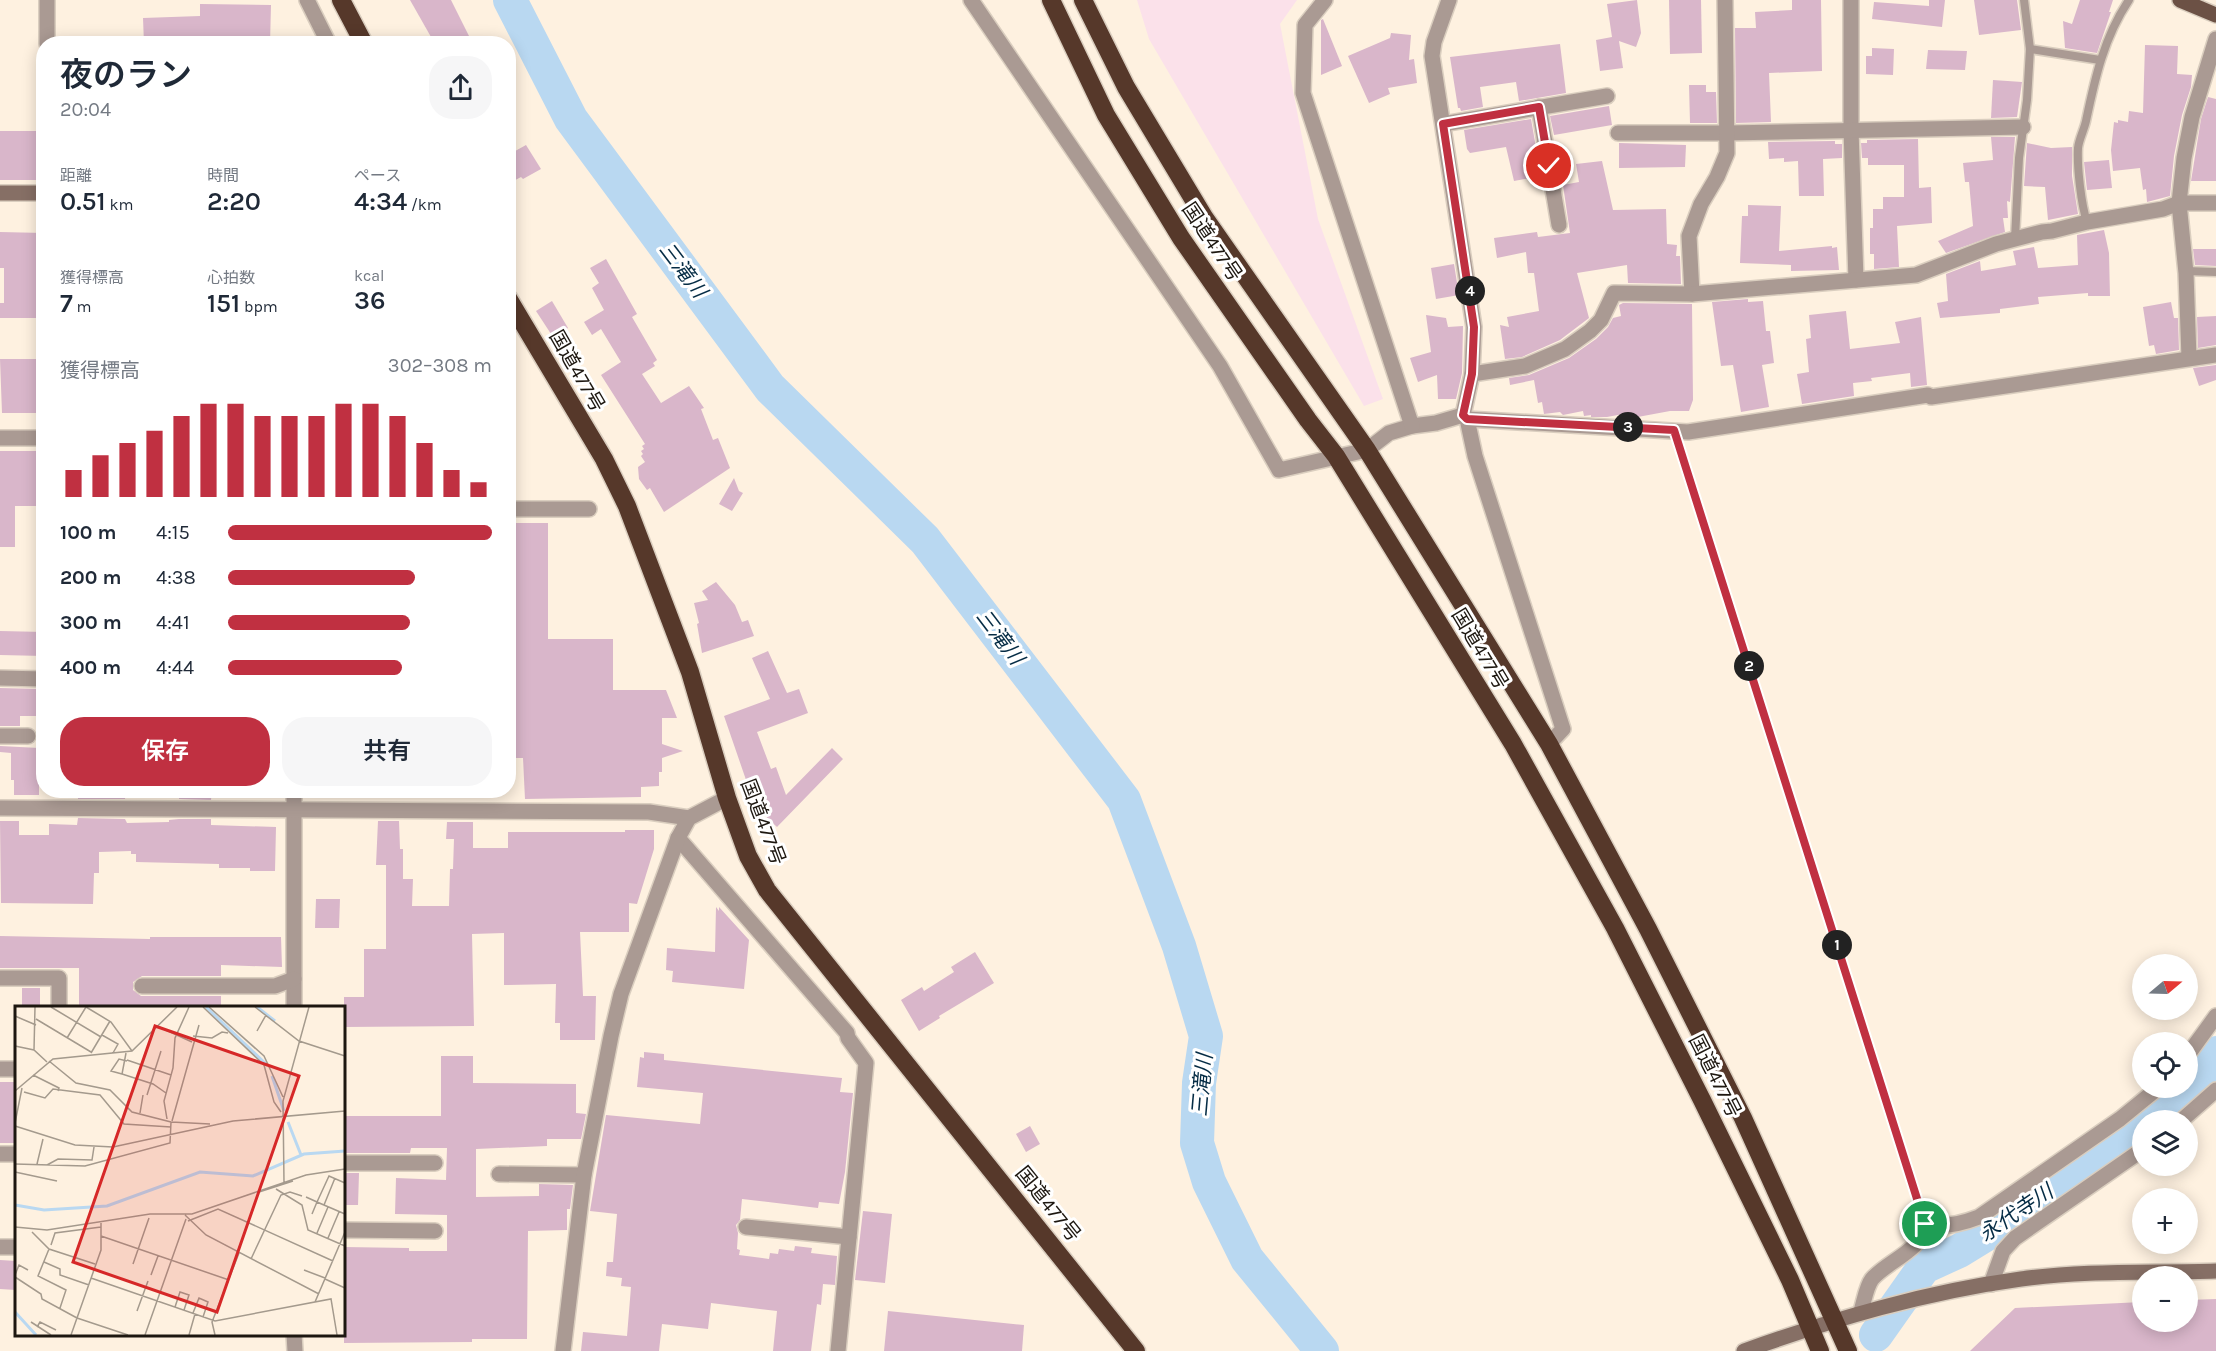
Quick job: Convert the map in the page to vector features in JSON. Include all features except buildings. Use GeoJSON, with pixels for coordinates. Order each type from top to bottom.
{"type":"FeatureCollection","features":[{"type":"Feature","properties":{"kind":"highway"},"geometry":{"type":"LineString","coordinates":[[342,0],[360,36]]}},
{"type":"Feature","properties":{"kind":"highway","name":"国道477号"},"geometry":{"type":"LineString","coordinates":[[1051,0],[1106,115],[1181,238],[1308,420],[1336,456],[1513,744],[1615,928],[1702,1100],[1790,1280],[1820,1351]]}},
{"type":"Feature","properties":{"kind":"highway","name":"国道477号"},"geometry":{"type":"LineString","coordinates":[[1083,0],[1126,87],[1204,217],[1367,450],[1549,744],[1648,928],[1743,1118],[1848,1351]]}},
{"type":"Feature","properties":{"kind":"highway","name":"国道477号"},"geometry":{"type":"LineString","coordinates":[[516,311],[604,459],[627,506],[690,672],[727,798],[748,856],[767,890],[1128,1347]]}},
{"type":"Feature","properties":{"kind":"main road"},"geometry":{"type":"LineString","coordinates":[[2180,0],[2216,15]]}},
{"type":"Feature","properties":{"kind":"street"},"geometry":{"type":"LineString","coordinates":[[47,0],[47,36]]}},
{"type":"Feature","properties":{"kind":"street"},"geometry":{"type":"LineString","coordinates":[[307,0],[325,36]]}},
{"type":"Feature","properties":{"kind":"street"},"geometry":{"type":"LineString","coordinates":[[971,0],[1220,366],[1279,470],[1367,450],[1389,433],[1412,426],[1465,417],[1688,432],[2216,355]]}},
{"type":"Feature","properties":{"kind":"street"},"geometry":{"type":"LineString","coordinates":[[1325,0],[1305,25],[1303,93],[1412,426]]}},
{"type":"Feature","properties":{"kind":"street"},"geometry":{"type":"LineString","coordinates":[[1449,0],[1434,42],[1432,56],[1474,327],[1472,374],[1465,417],[1475,456],[1563,729],[1549,744]]}},
{"type":"Feature","properties":{"kind":"street"},"geometry":{"type":"LineString","coordinates":[[1692,294],[1689,236],[1701,204],[1728,153],[1725,0]]}},
{"type":"Feature","properties":{"kind":"street"},"geometry":{"type":"LineString","coordinates":[[1851,0],[1851,129],[1856,280]]}},
{"type":"Feature","properties":{"kind":"street"},"geometry":{"type":"LineString","coordinates":[[2189,358],[2186,272],[2179,203],[2192,117],[2216,39]]}},
{"type":"Feature","properties":{"kind":"street"},"geometry":{"type":"LineString","coordinates":[[1443,124],[1606,96]]}},
{"type":"Feature","properties":{"kind":"street"},"geometry":{"type":"LineString","coordinates":[[1539,107],[1559,225]]}},
{"type":"Feature","properties":{"kind":"street"},"geometry":{"type":"LineString","coordinates":[[1618,133],[2023,127]]}},
{"type":"Feature","properties":{"kind":"street"},"geometry":{"type":"LineString","coordinates":[[0,193],[36,193]]}},
{"type":"Feature","properties":{"kind":"street"},"geometry":{"type":"LineString","coordinates":[[1472,374],[1525,366],[1565,349],[1601,320],[1614,293],[1692,294],[1916,275],[2015,239],[2087,222],[2140,214],[2179,203],[2216,203]]}},
{"type":"Feature","properties":{"kind":"street"},"geometry":{"type":"LineString","coordinates":[[0,438],[36,438]]}},
{"type":"Feature","properties":{"kind":"street"},"geometry":{"type":"LineString","coordinates":[[516,509],[589,509]]}},
{"type":"Feature","properties":{"kind":"street"},"geometry":{"type":"LineString","coordinates":[[0,678],[36,679]]}},
{"type":"Feature","properties":{"kind":"street"},"geometry":{"type":"LineString","coordinates":[[0,736],[28,736]]}},
{"type":"Feature","properties":{"kind":"street"},"geometry":{"type":"LineString","coordinates":[[294,798],[294,1006]]}},
{"type":"Feature","properties":{"kind":"street"},"geometry":{"type":"LineString","coordinates":[[562,1351],[584,1175],[621,994],[678,838],[689,818],[727,798]]}},
{"type":"Feature","properties":{"kind":"street"},"geometry":{"type":"LineString","coordinates":[[0,808],[649,812],[689,818]]}},
{"type":"Feature","properties":{"kind":"street"},"geometry":{"type":"LineString","coordinates":[[678,838],[840,1024],[866,1063],[838,1351]]}},
{"type":"Feature","properties":{"kind":"street"},"geometry":{"type":"LineString","coordinates":[[0,978],[59,978],[59,1006]]}},
{"type":"Feature","properties":{"kind":"street"},"geometry":{"type":"LineString","coordinates":[[142,986],[275,986],[294,979]]}},
{"type":"Feature","properties":{"kind":"street"},"geometry":{"type":"LineString","coordinates":[[2198,1041],[2216,1017]]}},
{"type":"Feature","properties":{"kind":"street"},"geometry":{"type":"LineString","coordinates":[[2193,1110],[2216,1090]]}},
{"type":"Feature","properties":{"kind":"street"},"geometry":{"type":"LineString","coordinates":[[1866,1310],[1871,1280],[1919,1241],[1925,1224],[1935,1226],[1964,1223],[1979,1217],[2120,1119],[2146,1098]]}},
{"type":"Feature","properties":{"kind":"street"},"geometry":{"type":"LineString","coordinates":[[1991,1284],[2003,1251],[2015,1238],[2132,1157]]}},
{"type":"Feature","properties":{"kind":"street"},"geometry":{"type":"LineString","coordinates":[[345,1163],[435,1163]]}},
{"type":"Feature","properties":{"kind":"street"},"geometry":{"type":"LineString","coordinates":[[499,1174],[584,1175]]}},
{"type":"Feature","properties":{"kind":"street"},"geometry":{"type":"LineString","coordinates":[[746,1227],[849,1237]]}},
{"type":"Feature","properties":{"kind":"street"},"geometry":{"type":"LineString","coordinates":[[345,1230],[435,1231]]}},
{"type":"Feature","properties":{"kind":"street"},"geometry":{"type":"LineString","coordinates":[[1744,1351],[1866,1310],[1991,1284],[2059,1275],[2216,1271]]}},
{"type":"Feature","properties":{"kind":"street"},"geometry":{"type":"LineString","coordinates":[[294,1336],[295,1351]]}},
{"type":"Feature","properties":{"kind":"lane"},"geometry":{"type":"LineString","coordinates":[[2015,239],[2019,158],[2030,49],[2024,0]]}},
{"type":"Feature","properties":{"kind":"lane"},"geometry":{"type":"LineString","coordinates":[[2087,222],[2082,208],[2078,147],[2085,129],[2100,60],[2114,25],[2129,0]]}},
{"type":"Feature","properties":{"kind":"lane"},"geometry":{"type":"LineString","coordinates":[[2030,49],[2100,60]]}},
{"type":"Feature","properties":{"kind":"lane"},"geometry":{"type":"LineString","coordinates":[[2186,272],[2216,272]]}},
{"type":"Feature","properties":{"kind":"path"},"geometry":{"type":"LineString","coordinates":[[1674,430],[1925,1224]]}},
{"type":"Feature","properties":{"kind":"shaded area"},"geometry":{"type":"Polygon","coordinates":[[[1137,0],[1297,0],[1280,24],[1318,219],[1383,399],[1364,406],[1149,39],[1137,0]]]}},
{"type":"Feature","properties":{"kind":"waterway","name":"三滝川"},"geometry":{"type":"LineString","coordinates":[[510,0],[571,119],[770,388],[925,540],[1124,800],[1179,946],[1206,1036],[1199,1083],[1197,1143],[1209,1182],[1247,1259],[1322,1351]]}},
{"type":"Feature","properties":{"kind":"waterway","name":"永代寺川"},"geometry":{"type":"LineString","coordinates":[[2162,1110],[2188,1089],[2216,1053]]}},
{"type":"Feature","properties":{"kind":"waterway","name":"永代寺川"},"geometry":{"type":"LineString","coordinates":[[1876,1335],[1924,1267],[1959,1251],[2003,1224],[2068,1175],[2132,1133]]}},
{"type":"Feature","properties":{"kind":"route"},"geometry":{"type":"LineString","coordinates":[[1549,166],[1539,107],[1443,124],[1474,327],[1472,374],[1463,415],[1467,419],[1674,430],[1925,1224]]}}]}
